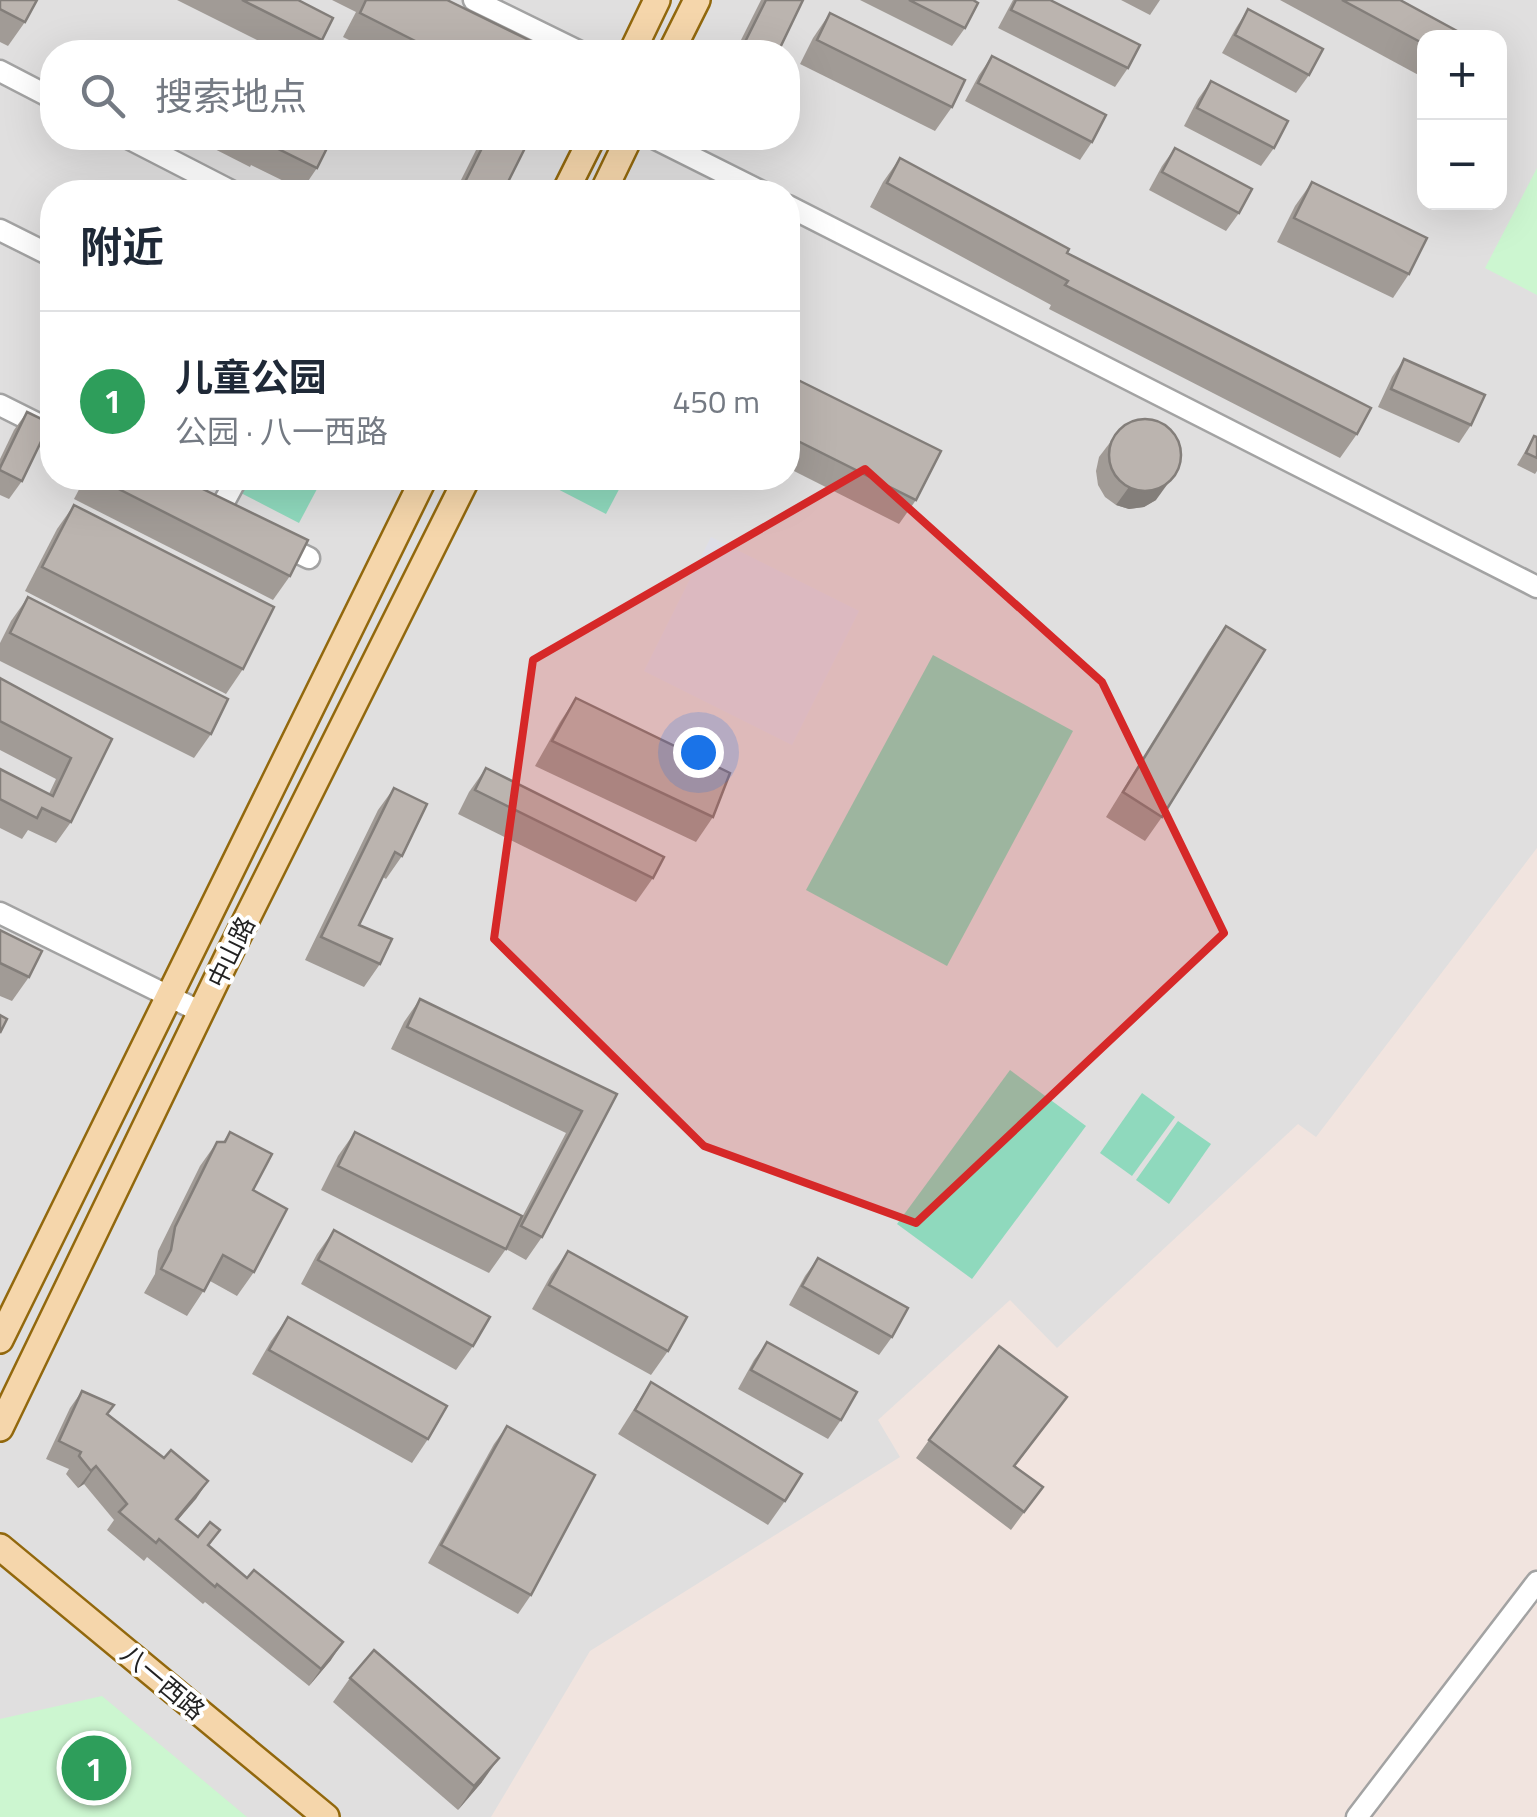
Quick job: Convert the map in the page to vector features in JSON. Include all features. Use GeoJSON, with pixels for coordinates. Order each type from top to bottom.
{"type":"FeatureCollection","features":[{"type":"Feature","properties":{"kind":"main road"},"geometry":{"type":"LineString","coordinates":[[638,40],[657,0]]}},
{"type":"Feature","properties":{"kind":"main road"},"geometry":{"type":"LineString","coordinates":[[677,40],[697,0]]}},
{"type":"Feature","properties":{"kind":"main road"},"geometry":{"type":"LineString","coordinates":[[571,180],[586,150]]}},
{"type":"Feature","properties":{"kind":"main road"},"geometry":{"type":"LineString","coordinates":[[609,180],[623,150]]}},
{"type":"Feature","properties":{"kind":"main road","name":"中山路"},"geometry":{"type":"LineString","coordinates":[[0,1340],[418,490]]}},
{"type":"Feature","properties":{"kind":"main road","name":"中山路"},"geometry":{"type":"LineString","coordinates":[[0,1428],[460,490]]}},
{"type":"Feature","properties":{"kind":"main road","name":"八一西路"},"geometry":{"type":"LineString","coordinates":[[0,1547],[326,1817]]}},
{"type":"Feature","properties":{"kind":"street"},"geometry":{"type":"LineString","coordinates":[[474,0],[556,40]]}},
{"type":"Feature","properties":{"kind":"street"},"geometry":{"type":"LineString","coordinates":[[0,71],[40,92]]}},
{"type":"Feature","properties":{"kind":"street"},"geometry":{"type":"LineString","coordinates":[[152,150],[210,180]]}},
{"type":"Feature","properties":{"kind":"street"},"geometry":{"type":"LineString","coordinates":[[678,150],[738,180]]}},
{"type":"Feature","properties":{"kind":"street"},"geometry":{"type":"LineString","coordinates":[[800,212],[1537,587]]}},
{"type":"Feature","properties":{"kind":"street"},"geometry":{"type":"LineString","coordinates":[[0,230],[40,250]]}},
{"type":"Feature","properties":{"kind":"street"},"geometry":{"type":"LineString","coordinates":[[0,405],[40,425]]}},
{"type":"Feature","properties":{"kind":"street"},"geometry":{"type":"LineString","coordinates":[[218,513],[230,490]]}},
{"type":"Feature","properties":{"kind":"street"},"geometry":{"type":"LineString","coordinates":[[264,536],[309,558]]}},
{"type":"Feature","properties":{"kind":"street"},"geometry":{"type":"LineString","coordinates":[[0,912],[202,1012]]}},
{"type":"Feature","properties":{"kind":"street"},"geometry":{"type":"LineString","coordinates":[[1357,1817],[1537,1582]]}},
{"type":"Feature","properties":{"kind":"highlighted area"},"geometry":{"type":"Polygon","coordinates":[[[865,469],[1102,682],[1224,933],[916,1223],[704,1146],[494,939],[533,660],[865,469]]]}},
{"type":"Feature","properties":{"kind":"shaded area"},"geometry":{"type":"Polygon","coordinates":[[[0,0],[1537,0],[1537,1817],[0,1817],[0,0]]]}},
{"type":"Feature","properties":{"kind":"shaded area"},"geometry":{"type":"Polygon","coordinates":[[[711,537],[859,611],[792,745],[644,671],[711,537]]]}},
{"type":"Feature","properties":{"kind":"shaded area"},"geometry":{"type":"Polygon","coordinates":[[[1537,848],[1537,1817],[491,1817],[590,1651],[900,1457],[878,1420],[1010,1300],[1057,1348],[1298,1124],[1316,1137],[1537,848]]]}},
{"type":"Feature","properties":{"kind":"green space"},"geometry":{"type":"Polygon","coordinates":[[[1537,168],[1537,295],[1485,268],[1537,168]]]}},
{"type":"Feature","properties":{"kind":"green space"},"geometry":{"type":"Polygon","coordinates":[[[238,490],[316,490],[299,523],[238,490]]]}},
{"type":"Feature","properties":{"kind":"green space"},"geometry":{"type":"Polygon","coordinates":[[[560,490],[619,490],[606,514],[560,490]]]}},
{"type":"Feature","properties":{"kind":"green space"},"geometry":{"type":"Polygon","coordinates":[[[933,655],[1073,731],[947,966],[806,890],[933,655]]]}},
{"type":"Feature","properties":{"kind":"green space"},"geometry":{"type":"Polygon","coordinates":[[[1010,1070],[1086,1126],[972,1279],[897,1224],[1010,1070]]]}},
{"type":"Feature","properties":{"kind":"green space"},"geometry":{"type":"Polygon","coordinates":[[[1142,1093],[1175,1117],[1132,1176],[1100,1153],[1142,1093]]]}},
{"type":"Feature","properties":{"kind":"green space"},"geometry":{"type":"Polygon","coordinates":[[[1178,1121],[1211,1144],[1169,1204],[1136,1180],[1178,1121]]]}},
{"type":"Feature","properties":{"kind":"green space"},"geometry":{"type":"Polygon","coordinates":[[[102,1696],[247,1817],[0,1817],[0,1719],[102,1696]]]}},
{"type":"Feature","properties":{"kind":"building"},"geometry":{"type":"Polygon","coordinates":[[[0,0],[37,0],[25,22],[0,9],[0,0]]]}},
{"type":"Feature","properties":{"kind":"building"},"geometry":{"type":"Polygon","coordinates":[[[242,0],[298,0],[333,18],[322,40],[242,0]]]}},
{"type":"Feature","properties":{"kind":"building"},"geometry":{"type":"Polygon","coordinates":[[[366,0],[447,0],[529,40],[413,40],[360,13],[366,0]]]}},
{"type":"Feature","properties":{"kind":"building"},"geometry":{"type":"Polygon","coordinates":[[[766,0],[803,0],[784,40],[746,40],[766,0]]]}},
{"type":"Feature","properties":{"kind":"building"},"geometry":{"type":"Polygon","coordinates":[[[909,0],[973,0],[978,3],[965,28],[909,0]]]}},
{"type":"Feature","properties":{"kind":"building"},"geometry":{"type":"Polygon","coordinates":[[[1016,0],[1050,0],[1140,45],[1128,68],[1011,10],[1016,0]]]}},
{"type":"Feature","properties":{"kind":"building"},"geometry":{"type":"Polygon","coordinates":[[[1342,0],[1400,0],[1455,30],[1417,30],[1417,40],[1342,0]]]}},
{"type":"Feature","properties":{"kind":"building"},"geometry":{"type":"Polygon","coordinates":[[[1248,9],[1323,49],[1309,75],[1235,35],[1248,9]]]}},
{"type":"Feature","properties":{"kind":"building"},"geometry":{"type":"Polygon","coordinates":[[[830,13],[965,80],[952,107],[817,40],[830,13]]]}},
{"type":"Feature","properties":{"kind":"building"},"geometry":{"type":"Polygon","coordinates":[[[992,56],[1106,115],[1092,142],[978,83],[992,56]]]}},
{"type":"Feature","properties":{"kind":"building"},"geometry":{"type":"Polygon","coordinates":[[[1211,81],[1288,121],[1274,148],[1197,108],[1211,81]]]}},
{"type":"Feature","properties":{"kind":"building"},"geometry":{"type":"Polygon","coordinates":[[[1175,148],[1252,189],[1239,213],[1162,172],[1175,148]]]}},
{"type":"Feature","properties":{"kind":"building"},"geometry":{"type":"Polygon","coordinates":[[[280,150],[326,150],[317,168],[280,150]]]}},
{"type":"Feature","properties":{"kind":"building"},"geometry":{"type":"Polygon","coordinates":[[[481,150],[524,150],[509,180],[466,180],[481,150]]]}},
{"type":"Feature","properties":{"kind":"building"},"geometry":{"type":"Polygon","coordinates":[[[900,158],[1069,249],[1067,253],[1371,408],[1357,434],[1065,285],[1068,281],[887,183],[900,158]]]}},
{"type":"Feature","properties":{"kind":"building"},"geometry":{"type":"Polygon","coordinates":[[[1312,182],[1427,238],[1409,274],[1294,218],[1312,182]]]}},
{"type":"Feature","properties":{"kind":"building"},"geometry":{"type":"Polygon","coordinates":[[[1404,359],[1485,395],[1471,425],[1391,389],[1404,359]]]}},
{"type":"Feature","properties":{"kind":"building"},"geometry":{"type":"Polygon","coordinates":[[[800,381],[941,451],[916,500],[800,442],[800,381]]]}},
{"type":"Feature","properties":{"kind":"building"},"geometry":{"type":"Polygon","coordinates":[[[27,412],[40,418],[40,444],[22,481],[0,468],[27,412]]]}},
{"type":"Feature","properties":{"kind":"building"},"geometry":{"type":"Polygon","coordinates":[[[1145,419],[1170,430],[1181,455],[1170,480],[1145,491],[1120,480],[1109,455],[1120,430],[1145,419]]]}},
{"type":"Feature","properties":{"kind":"building"},"geometry":{"type":"Polygon","coordinates":[[[1534,436],[1537,437],[1537,458],[1526,453],[1534,436]]]}},
{"type":"Feature","properties":{"kind":"building"},"geometry":{"type":"Polygon","coordinates":[[[121,490],[205,490],[308,540],[290,576],[121,490]]]}},
{"type":"Feature","properties":{"kind":"building"},"geometry":{"type":"Polygon","coordinates":[[[74,505],[274,607],[243,669],[42,567],[74,505]]]}},
{"type":"Feature","properties":{"kind":"building"},"geometry":{"type":"Polygon","coordinates":[[[28,597],[228,699],[211,734],[10,633],[28,597]]]}},
{"type":"Feature","properties":{"kind":"building"},"geometry":{"type":"Polygon","coordinates":[[[1226,626],[1265,650],[1162,817],[1123,792],[1226,626]]]}},
{"type":"Feature","properties":{"kind":"building"},"geometry":{"type":"Polygon","coordinates":[[[0,678],[112,739],[71,822],[42,808],[37,818],[0,799],[0,769],[53,796],[71,758],[0,721],[0,678]]]}},
{"type":"Feature","properties":{"kind":"building"},"geometry":{"type":"Polygon","coordinates":[[[576,698],[730,773],[713,817],[552,741],[576,698]]]}},
{"type":"Feature","properties":{"kind":"building"},"geometry":{"type":"Polygon","coordinates":[[[486,768],[664,857],[653,878],[475,790],[486,768]]]}},
{"type":"Feature","properties":{"kind":"building"},"geometry":{"type":"Polygon","coordinates":[[[394,788],[427,804],[402,856],[395,852],[359,925],[392,939],[380,964],[321,937],[394,788]]]}},
{"type":"Feature","properties":{"kind":"building"},"geometry":{"type":"Polygon","coordinates":[[[0,930],[42,951],[29,977],[0,963],[0,930]]]}},
{"type":"Feature","properties":{"kind":"building"},"geometry":{"type":"Polygon","coordinates":[[[420,999],[617,1094],[542,1237],[521,1226],[582,1111],[407,1027],[420,999]]]}},
{"type":"Feature","properties":{"kind":"building"},"geometry":{"type":"Polygon","coordinates":[[[0,1015],[7,1019],[0,1033],[0,1015]]]}},
{"type":"Feature","properties":{"kind":"building"},"geometry":{"type":"Polygon","coordinates":[[[230,1132],[272,1154],[253,1190],[287,1209],[254,1272],[223,1255],[204,1291],[161,1269],[171,1250],[175,1227],[217,1142],[225,1142],[230,1132]]]}},
{"type":"Feature","properties":{"kind":"building"},"geometry":{"type":"Polygon","coordinates":[[[355,1132],[522,1216],[506,1249],[338,1166],[355,1132]]]}},
{"type":"Feature","properties":{"kind":"building"},"geometry":{"type":"Polygon","coordinates":[[[334,1230],[490,1317],[473,1346],[318,1260],[334,1230]]]}},
{"type":"Feature","properties":{"kind":"building"},"geometry":{"type":"Polygon","coordinates":[[[568,1251],[687,1317],[668,1351],[549,1285],[568,1251]]]}},
{"type":"Feature","properties":{"kind":"building"},"geometry":{"type":"Polygon","coordinates":[[[818,1258],[908,1308],[892,1337],[802,1286],[818,1258]]]}},
{"type":"Feature","properties":{"kind":"building"},"geometry":{"type":"Polygon","coordinates":[[[288,1317],[447,1406],[428,1439],[269,1350],[288,1317]]]}},
{"type":"Feature","properties":{"kind":"building"},"geometry":{"type":"Polygon","coordinates":[[[767,1342],[857,1392],[841,1420],[751,1370],[767,1342]]]}},
{"type":"Feature","properties":{"kind":"building"},"geometry":{"type":"Polygon","coordinates":[[[999,1346],[1067,1397],[1014,1466],[1043,1487],[1024,1512],[929,1440],[999,1346]]]}},
{"type":"Feature","properties":{"kind":"building"},"geometry":{"type":"Polygon","coordinates":[[[651,1382],[802,1474],[785,1501],[635,1410],[651,1382]]]}},
{"type":"Feature","properties":{"kind":"building"},"geometry":{"type":"Polygon","coordinates":[[[82,1391],[114,1405],[107,1414],[164,1458],[171,1450],[208,1481],[176,1519],[198,1537],[210,1522],[220,1530],[208,1545],[247,1578],[254,1570],[343,1642],[321,1669],[217,1584],[215,1587],[159,1539],[156,1543],[119,1512],[127,1504],[96,1466],[91,1471],[79,1456],[81,1452],[59,1441],[82,1391]]]}},
{"type":"Feature","properties":{"kind":"building"},"geometry":{"type":"Polygon","coordinates":[[[507,1426],[595,1475],[531,1595],[441,1545],[507,1426]]]}},
{"type":"Feature","properties":{"kind":"building"},"geometry":{"type":"Polygon","coordinates":[[[374,1650],[499,1758],[474,1786],[350,1678],[374,1650]]]}},
{"type":"Feature","properties":{"kind":"place","name":"儿童公园"},"geometry":{"type":"Point","coordinates":[94,1768]}}]}
